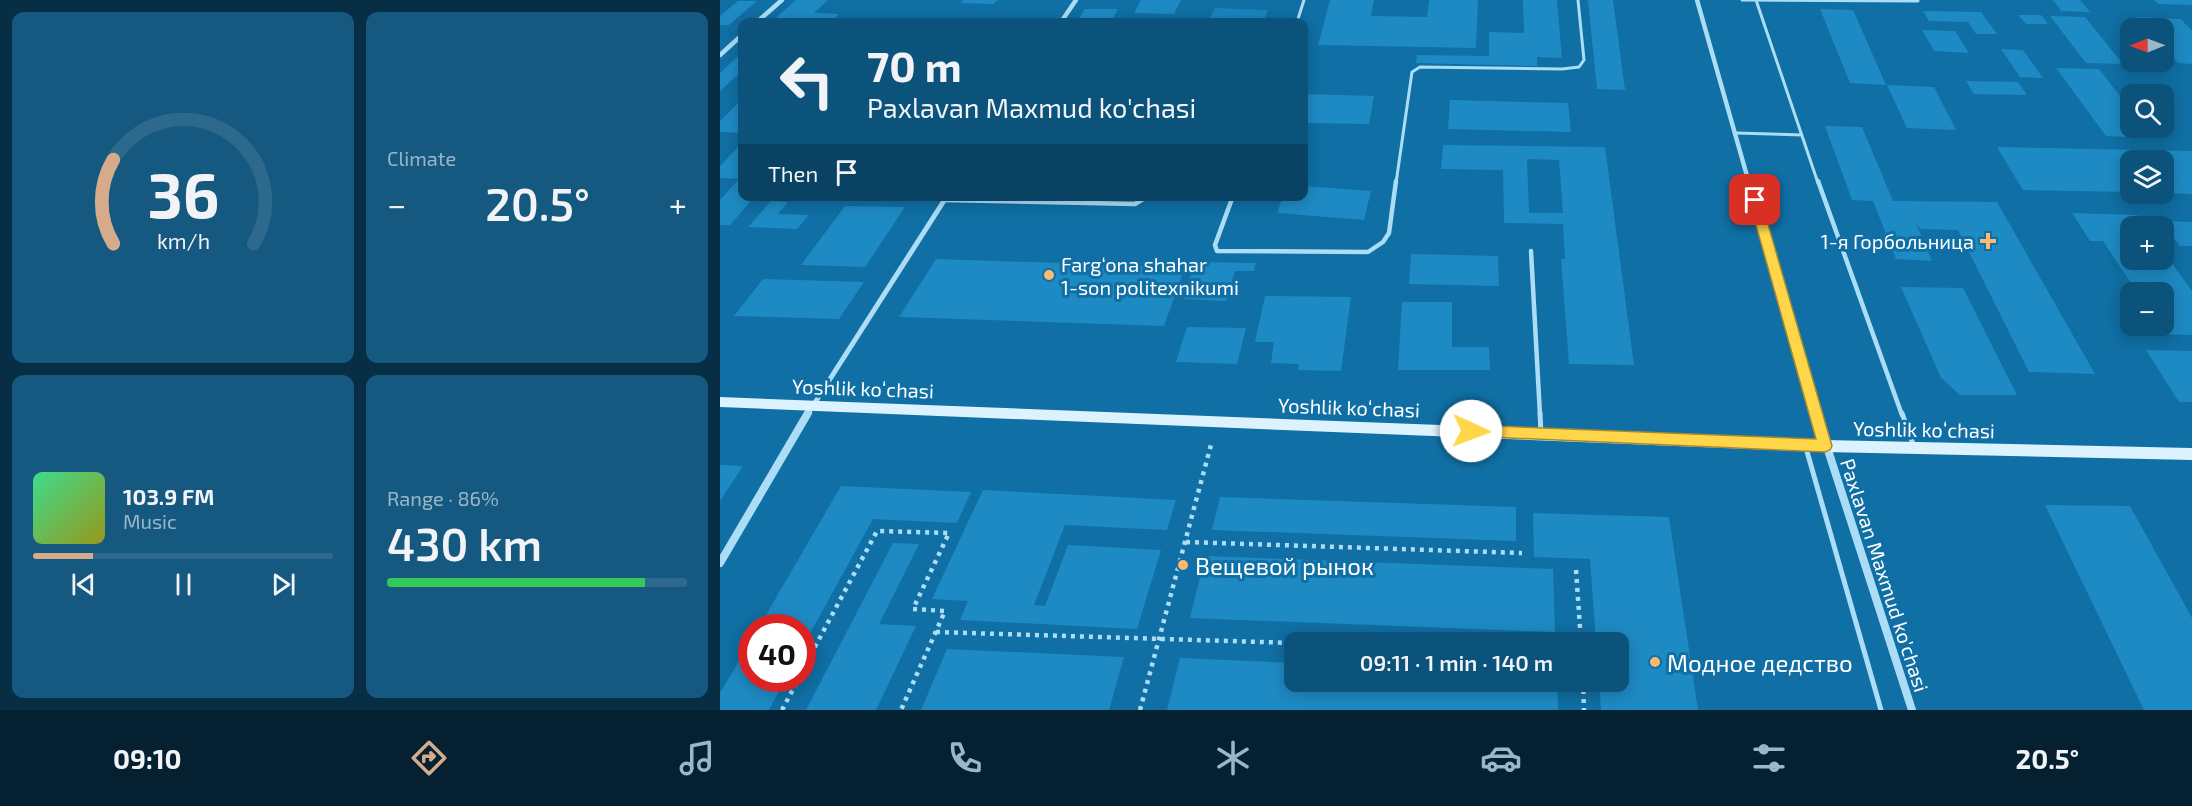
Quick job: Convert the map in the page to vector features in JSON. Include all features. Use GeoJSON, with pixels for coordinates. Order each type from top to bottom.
{"type":"FeatureCollection","features":[{"type":"Feature","properties":{"kind":"street"},"geometry":{"type":"LineString","coordinates":[[762,18],[782,0]]}},
{"type":"Feature","properties":{"kind":"street"},"geometry":{"type":"LineString","coordinates":[[1064,18],[1076,0]]}},
{"type":"Feature","properties":{"kind":"street","name":"Paxlavan Maxmud ko'chasi"},"geometry":{"type":"LineString","coordinates":[[1697,0],[1825,446],[1912,710]]}},
{"type":"Feature","properties":{"kind":"street"},"geometry":{"type":"LineString","coordinates":[[720,55],[738,39]]}},
{"type":"Feature","properties":{"kind":"street"},"geometry":{"type":"LineString","coordinates":[[720,563],[812,406],[944,201]]}},
{"type":"Feature","properties":{"kind":"street","name":"Yoshlik koʻchasi"},"geometry":{"type":"LineString","coordinates":[[720,402],[1825,446],[2192,454]]}},
{"type":"Feature","properties":{"kind":"lane"},"geometry":{"type":"LineString","coordinates":[[1298,18],[1304,0]]}},
{"type":"Feature","properties":{"kind":"lane"},"geometry":{"type":"LineString","coordinates":[[1231,201],[1215,245],[1217,251],[1368,252],[1383,242],[1389,233],[1412,72],[1420,67],[1562,69],[1579,67],[1584,60],[1578,0]]}},
{"type":"Feature","properties":{"kind":"lane"},"geometry":{"type":"LineString","coordinates":[[1742,0],[1918,1]]}},
{"type":"Feature","properties":{"kind":"lane"},"geometry":{"type":"LineString","coordinates":[[1756,0],[1914,448]]}},
{"type":"Feature","properties":{"kind":"lane"},"geometry":{"type":"LineString","coordinates":[[1736,133],[1802,135]]}},
{"type":"Feature","properties":{"kind":"lane"},"geometry":{"type":"LineString","coordinates":[[1040,201],[1135,204],[1140,201]]}},
{"type":"Feature","properties":{"kind":"lane"},"geometry":{"type":"LineString","coordinates":[[1531,251],[1541,434]]}},
{"type":"Feature","properties":{"kind":"lane"},"geometry":{"type":"LineString","coordinates":[[1806,445],[1881,710]]}},
{"type":"Feature","properties":{"kind":"path"},"geometry":{"type":"LineString","coordinates":[[1140,710],[1217,422]]}},
{"type":"Feature","properties":{"kind":"path"},"geometry":{"type":"LineString","coordinates":[[816,644],[877,531],[949,533],[913,609],[945,611],[901,710]]}},
{"type":"Feature","properties":{"kind":"path"},"geometry":{"type":"LineString","coordinates":[[1186,542],[1522,553]]}},
{"type":"Feature","properties":{"kind":"path"},"geometry":{"type":"LineString","coordinates":[[1576,570],[1580,632]]}},
{"type":"Feature","properties":{"kind":"path"},"geometry":{"type":"LineString","coordinates":[[936,632],[1284,643]]}},
{"type":"Feature","properties":{"kind":"path"},"geometry":{"type":"LineString","coordinates":[[782,710],[792,692]]}},
{"type":"Feature","properties":{"kind":"path"},"geometry":{"type":"LineString","coordinates":[[1583,692],[1584,710]]}},
{"type":"Feature","properties":{"kind":"shaded area"},"geometry":{"type":"Polygon","coordinates":[[[1215,8],[1268,10],[1265,18],[1210,18],[1215,8]]]}},
{"type":"Feature","properties":{"kind":"building"},"geometry":{"type":"Polygon","coordinates":[[[796,0],[828,0],[814,13],[839,14],[835,18],[776,18],[796,0]]]}},
{"type":"Feature","properties":{"kind":"building"},"geometry":{"type":"Polygon","coordinates":[[[963,0],[997,0],[994,4],[960,3],[963,0]]]}},
{"type":"Feature","properties":{"kind":"building"},"geometry":{"type":"Polygon","coordinates":[[[1141,0],[1181,0],[1174,14],[1134,13],[1141,0]]]}},
{"type":"Feature","properties":{"kind":"building"},"geometry":{"type":"Polygon","coordinates":[[[1330,0],[1374,0],[1371,16],[1427,17],[1429,0],[1478,0],[1476,48],[1318,45],[1330,0]]]}},
{"type":"Feature","properties":{"kind":"building"},"geometry":{"type":"Polygon","coordinates":[[[1523,0],[1557,0],[1562,58],[1537,57],[1537,66],[1416,63],[1417,55],[1489,56],[1489,32],[1524,33],[1523,0]]]}},
{"type":"Feature","properties":{"kind":"building"},"geometry":{"type":"Polygon","coordinates":[[[1588,0],[1613,0],[1625,90],[1597,89],[1588,0]]]}},
{"type":"Feature","properties":{"kind":"building"},"geometry":{"type":"Polygon","coordinates":[[[2053,0],[2080,0],[2090,12],[2061,11],[2053,0]]]}},
{"type":"Feature","properties":{"kind":"building"},"geometry":{"type":"Polygon","coordinates":[[[2154,0],[2192,0],[2192,5],[2158,4],[2154,0]]]}},
{"type":"Feature","properties":{"kind":"building"},"geometry":{"type":"Polygon","coordinates":[[[738,1],[757,1],[729,25],[720,25],[720,16],[738,1]]]}},
{"type":"Feature","properties":{"kind":"building"},"geometry":{"type":"Polygon","coordinates":[[[1085,9],[1118,9],[1113,18],[1079,18],[1085,9]]]}},
{"type":"Feature","properties":{"kind":"building"},"geometry":{"type":"Polygon","coordinates":[[[1820,9],[1853,10],[1886,85],[1850,83],[1820,9]]]}},
{"type":"Feature","properties":{"kind":"building"},"geometry":{"type":"Polygon","coordinates":[[[1923,11],[1981,12],[1997,34],[1976,34],[1968,22],[1929,21],[1923,11]]]}},
{"type":"Feature","properties":{"kind":"building"},"geometry":{"type":"Polygon","coordinates":[[[2018,15],[2041,15],[2048,24],[2026,24],[2018,15]]]}},
{"type":"Feature","properties":{"kind":"building"},"geometry":{"type":"Polygon","coordinates":[[[2050,16],[2085,17],[2120,60],[2120,64],[2086,63],[2050,16]]]}},
{"type":"Feature","properties":{"kind":"building"},"geometry":{"type":"Polygon","coordinates":[[[2174,19],[2181,19],[2192,31],[2192,64],[2178,63],[2174,58],[2174,19]]]}},
{"type":"Feature","properties":{"kind":"building"},"geometry":{"type":"Polygon","coordinates":[[[1922,30],[1955,31],[1969,53],[1934,51],[1922,30]]]}},
{"type":"Feature","properties":{"kind":"building"},"geometry":{"type":"Polygon","coordinates":[[[2001,49],[2023,50],[2043,78],[2020,77],[2001,49]]]}},
{"type":"Feature","properties":{"kind":"building"},"geometry":{"type":"Polygon","coordinates":[[[738,57],[738,75],[720,91],[720,73],[738,57]]]}},
{"type":"Feature","properties":{"kind":"building"},"geometry":{"type":"Polygon","coordinates":[[[2056,68],[2099,69],[2120,96],[2120,137],[2106,136],[2056,68]]]}},
{"type":"Feature","properties":{"kind":"building"},"geometry":{"type":"Polygon","coordinates":[[[1966,81],[2018,82],[2027,95],[1974,94],[1966,81]]]}},
{"type":"Feature","properties":{"kind":"building"},"geometry":{"type":"Polygon","coordinates":[[[1887,85],[1934,87],[1956,130],[1907,128],[1887,85]]]}},
{"type":"Feature","properties":{"kind":"building"},"geometry":{"type":"Polygon","coordinates":[[[1308,94],[1374,96],[1369,124],[1308,123],[1308,94]]]}},
{"type":"Feature","properties":{"kind":"building"},"geometry":{"type":"Polygon","coordinates":[[[1450,100],[1568,103],[1571,132],[1448,129],[1450,100]]]}},
{"type":"Feature","properties":{"kind":"building"},"geometry":{"type":"Polygon","coordinates":[[[738,103],[738,133],[720,132],[720,121],[738,103]]]}},
{"type":"Feature","properties":{"kind":"building"},"geometry":{"type":"Polygon","coordinates":[[[1825,126],[1862,127],[1893,201],[1997,202],[2095,374],[2029,372],[1958,230],[1920,229],[1915,221],[1932,261],[1896,259],[1873,201],[1852,200],[1825,126]]]}},
{"type":"Feature","properties":{"kind":"building"},"geometry":{"type":"Polygon","coordinates":[[[1443,145],[1605,147],[1634,365],[1569,364],[1561,259],[1565,259],[1563,224],[1504,223],[1503,170],[1441,169],[1443,145]],[[1527,159],[1529,213],[1563,213],[1559,160],[1527,159]]]}},
{"type":"Feature","properties":{"kind":"building"},"geometry":{"type":"Polygon","coordinates":[[[738,147],[738,179],[720,178],[720,166],[738,147]]]}},
{"type":"Feature","properties":{"kind":"building"},"geometry":{"type":"Polygon","coordinates":[[[1997,147],[2143,150],[2120,150],[2120,192],[2023,190],[1997,147]]]}},
{"type":"Feature","properties":{"kind":"building"},"geometry":{"type":"Polygon","coordinates":[[[2174,151],[2192,151],[2192,194],[2174,193],[2174,151]]]}},
{"type":"Feature","properties":{"kind":"building"},"geometry":{"type":"Polygon","coordinates":[[[738,180],[738,201],[751,201],[730,225],[720,225],[720,200],[738,180]]]}},
{"type":"Feature","properties":{"kind":"building"},"geometry":{"type":"Polygon","coordinates":[[[1308,186],[1371,191],[1364,220],[1277,213],[1281,201],[1308,201],[1308,186]]]}},
{"type":"Feature","properties":{"kind":"building"},"geometry":{"type":"Polygon","coordinates":[[[771,201],[788,202],[778,214],[809,215],[797,229],[748,227],[771,201]]]}},
{"type":"Feature","properties":{"kind":"building"},"geometry":{"type":"Polygon","coordinates":[[[845,206],[905,207],[865,267],[801,265],[845,206]]]}},
{"type":"Feature","properties":{"kind":"building"},"geometry":{"type":"Polygon","coordinates":[[[2072,213],[2138,216],[2120,216],[2120,266],[2103,241],[2090,241],[2072,213]]]}},
{"type":"Feature","properties":{"kind":"building"},"geometry":{"type":"Polygon","coordinates":[[[2174,221],[2192,222],[2192,246],[2180,246],[2174,238],[2174,221]]]}},
{"type":"Feature","properties":{"kind":"building"},"geometry":{"type":"Polygon","coordinates":[[[1411,254],[1498,256],[1499,286],[1409,284],[1411,254]]]}},
{"type":"Feature","properties":{"kind":"building"},"geometry":{"type":"Polygon","coordinates":[[[936,259],[1185,267],[1164,326],[899,317],[936,259]]]}},
{"type":"Feature","properties":{"kind":"building"},"geometry":{"type":"Polygon","coordinates":[[[1195,262],[1256,263],[1254,271],[1235,271],[1226,301],[1183,299],[1195,262]]]}},
{"type":"Feature","properties":{"kind":"building"},"geometry":{"type":"Polygon","coordinates":[[[2174,266],[2192,291],[2192,335],[2174,334],[2174,282],[2130,282],[2122,270],[2174,270],[2174,266]]]}},
{"type":"Feature","properties":{"kind":"building"},"geometry":{"type":"Polygon","coordinates":[[[763,279],[864,282],[839,319],[734,316],[763,279]]]}},
{"type":"Feature","properties":{"kind":"building"},"geometry":{"type":"Polygon","coordinates":[[[1901,287],[1963,288],[2017,395],[1960,395],[1941,378],[1901,287]]]}},
{"type":"Feature","properties":{"kind":"building"},"geometry":{"type":"Polygon","coordinates":[[[1265,296],[1351,297],[1341,371],[1298,370],[1299,364],[1271,363],[1274,342],[1255,342],[1265,296]]]}},
{"type":"Feature","properties":{"kind":"building"},"geometry":{"type":"Polygon","coordinates":[[[1402,302],[1452,302],[1452,347],[1489,347],[1490,370],[1398,370],[1402,302]]]}},
{"type":"Feature","properties":{"kind":"building"},"geometry":{"type":"Polygon","coordinates":[[[1187,327],[1246,328],[1237,364],[1176,362],[1187,327]]]}},
{"type":"Feature","properties":{"kind":"building"},"geometry":{"type":"Polygon","coordinates":[[[2146,350],[2192,351],[2192,402],[2179,402],[2146,350]]]}},
{"type":"Feature","properties":{"kind":"building"},"geometry":{"type":"Polygon","coordinates":[[[720,465],[743,466],[720,501],[720,465]]]}},
{"type":"Feature","properties":{"kind":"building"},"geometry":{"type":"Polygon","coordinates":[[[841,486],[971,492],[957,523],[873,519],[816,623],[816,614],[767,614],[841,486]]]}},
{"type":"Feature","properties":{"kind":"building"},"geometry":{"type":"Polygon","coordinates":[[[983,490],[1176,500],[1167,530],[1065,525],[1034,605],[1045,606],[1068,545],[1161,550],[1137,629],[960,620],[968,601],[932,599],[983,490]]]}},
{"type":"Feature","properties":{"kind":"building"},"geometry":{"type":"Polygon","coordinates":[[[1220,497],[1516,507],[1516,541],[1212,530],[1220,497]]]}},
{"type":"Feature","properties":{"kind":"building"},"geometry":{"type":"Polygon","coordinates":[[[2045,505],[2130,506],[2192,618],[2192,710],[2144,710],[2045,505]]]}},
{"type":"Feature","properties":{"kind":"building"},"geometry":{"type":"Polygon","coordinates":[[[1533,513],[1669,517],[1698,710],[1601,710],[1600,692],[1629,692],[1629,632],[1595,632],[1590,559],[1534,557],[1533,513]]]}},
{"type":"Feature","properties":{"kind":"building"},"geometry":{"type":"Polygon","coordinates":[[[893,543],[919,544],[879,624],[916,626],[876,710],[806,710],[893,543]]]}},
{"type":"Feature","properties":{"kind":"building"},"geometry":{"type":"Polygon","coordinates":[[[1205,556],[1553,569],[1555,632],[1190,618],[1205,556]]]}},
{"type":"Feature","properties":{"kind":"building"},"geometry":{"type":"Polygon","coordinates":[[[947,649],[1124,657],[1109,710],[921,710],[947,649]]]}},
{"type":"Feature","properties":{"kind":"building"},"geometry":{"type":"Polygon","coordinates":[[[1180,658],[1284,663],[1284,692],[1557,692],[1558,710],[1167,710],[1180,658]]]}},
{"type":"Feature","properties":{"kind":"building"},"geometry":{"type":"Polygon","coordinates":[[[738,663],[738,692],[779,692],[769,710],[720,710],[720,693],[738,663]]]}},
{"type":"Feature","properties":{"kind":"place","name":"1-я Горбольница"},"geometry":{"type":"Point","coordinates":[1988,241]}},
{"type":"Feature","properties":{"kind":"place","name":"Farg‘ona shahar 1-son politexnikumi"},"geometry":{"type":"Point","coordinates":[1049,275]}},
{"type":"Feature","properties":{"kind":"place","name":"Вещевой рынок"},"geometry":{"type":"Point","coordinates":[1183,565]}},
{"type":"Feature","properties":{"kind":"place","name":"Модное дедство"},"geometry":{"type":"Point","coordinates":[1655,662]}},
{"type":"Feature","properties":{"kind":"route"},"geometry":{"type":"LineString","coordinates":[[1471,431],[1825,446],[1755,200]]}}]}
